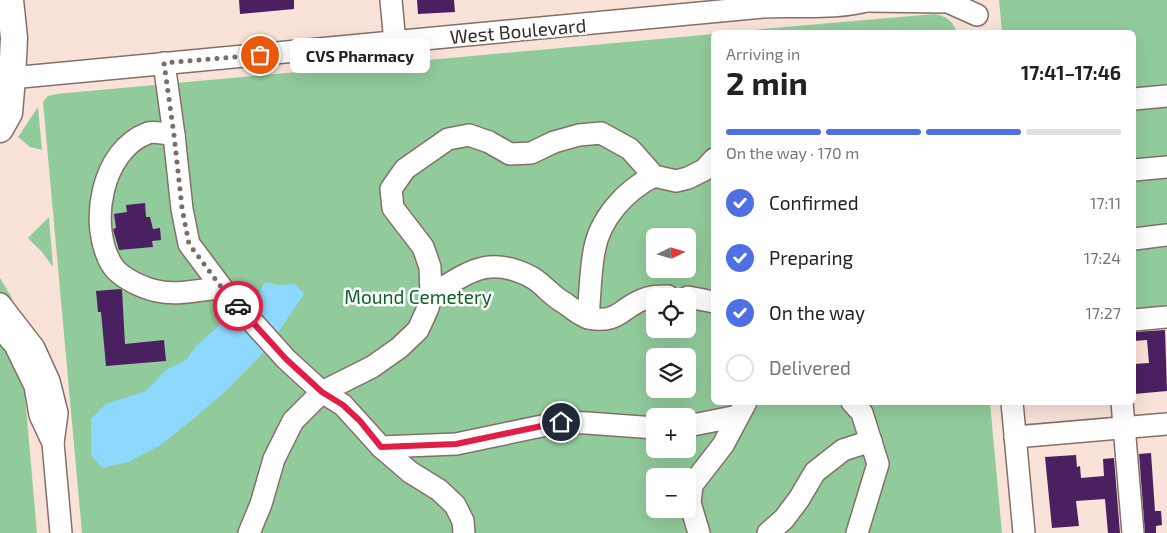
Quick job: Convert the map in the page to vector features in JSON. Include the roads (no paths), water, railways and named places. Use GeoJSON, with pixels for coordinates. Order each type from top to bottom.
{"type":"FeatureCollection","features":[{"type":"Feature","properties":{"kind":"main road"},"geometry":{"type":"LineString","coordinates":[[0,129],[9,113],[4,81],[14,38],[10,0]]}},
{"type":"Feature","properties":{"kind":"street"},"geometry":{"type":"LineString","coordinates":[[391,0],[396,43]]}},
{"type":"Feature","properties":{"kind":"street","name":"West Boulevard"},"geometry":{"type":"LineString","coordinates":[[4,81],[164,63],[396,43],[763,4],[803,2],[829,7],[868,0],[948,2],[977,16]]}},
{"type":"Feature","properties":{"kind":"street"},"geometry":{"type":"LineString","coordinates":[[164,63],[182,208],[189,244],[227,293],[275,348],[322,392],[343,405],[360,421],[381,447],[410,472],[439,490],[455,505],[463,521],[464,533]]}},
{"type":"Feature","properties":{"kind":"street"},"geometry":{"type":"LineString","coordinates":[[1136,99],[1167,96]]}},
{"type":"Feature","properties":{"kind":"street"},"geometry":{"type":"LineString","coordinates":[[174,135],[149,133],[128,146],[113,164],[100,202],[103,247],[113,267],[128,279],[156,291],[227,293]]}},
{"type":"Feature","properties":{"kind":"street"},"geometry":{"type":"LineString","coordinates":[[248,533],[261,504],[274,459],[293,421],[322,392],[372,367],[400,348],[418,330],[428,308],[431,295],[430,267],[423,247],[393,208],[391,189],[405,169],[448,139],[469,135],[490,142],[510,154],[531,153],[554,142],[579,134],[602,133],[630,149],[654,176],[676,181],[688,178],[704,170],[711,163]]}},
{"type":"Feature","properties":{"kind":"street"},"geometry":{"type":"LineString","coordinates":[[1136,170],[1167,167]]}},
{"type":"Feature","properties":{"kind":"street"},"geometry":{"type":"LineString","coordinates":[[588,318],[594,250],[604,224],[624,195],[640,183],[654,176]]}},
{"type":"Feature","properties":{"kind":"street"},"geometry":{"type":"LineString","coordinates":[[1136,238],[1167,236]]}},
{"type":"Feature","properties":{"kind":"street"},"geometry":{"type":"LineString","coordinates":[[431,295],[456,279],[481,268],[498,265],[513,269],[534,279],[554,297],[588,318],[611,318],[624,313],[640,300],[646,298]]}},
{"type":"Feature","properties":{"kind":"street"},"geometry":{"type":"LineString","coordinates":[[696,299],[711,301]]}},
{"type":"Feature","properties":{"kind":"street"},"geometry":{"type":"LineString","coordinates":[[0,304],[34,348],[49,381],[57,413],[53,443],[61,533]]}},
{"type":"Feature","properties":{"kind":"street"},"geometry":{"type":"LineString","coordinates":[[1136,320],[1167,317]]}},
{"type":"Feature","properties":{"kind":"street"},"geometry":{"type":"LineString","coordinates":[[0,328],[15,345],[35,386],[40,414],[53,443]]}},
{"type":"Feature","properties":{"kind":"street"},"geometry":{"type":"LineString","coordinates":[[855,405],[862,412],[878,464],[857,533]]}},
{"type":"Feature","properties":{"kind":"street"},"geometry":{"type":"LineString","coordinates":[[1012,405],[1024,533]]}},
{"type":"Feature","properties":{"kind":"street"},"geometry":{"type":"LineString","coordinates":[[1122,405],[1133,533]]}},
{"type":"Feature","properties":{"kind":"street"},"geometry":{"type":"LineString","coordinates":[[696,423],[742,409]]}},
{"type":"Feature","properties":{"kind":"street"},"geometry":{"type":"LineString","coordinates":[[699,533],[690,503],[692,485],[723,445],[742,409]]}},
{"type":"Feature","properties":{"kind":"street"},"geometry":{"type":"LineString","coordinates":[[381,447],[456,444],[561,422],[646,427]]}},
{"type":"Feature","properties":{"kind":"street"},"geometry":{"type":"LineString","coordinates":[[1016,437],[1167,424]]}},
{"type":"Feature","properties":{"kind":"street"},"geometry":{"type":"LineString","coordinates":[[768,533],[784,519],[799,499],[815,472],[843,450],[870,441]]}},
{"type":"Feature","properties":{"kind":"water"},"geometry":{"type":"Polygon","coordinates":[[[265,282],[279,285],[295,284],[304,294],[266,350],[229,388],[159,446],[128,462],[102,468],[91,455],[91,419],[106,404],[146,391],[167,369],[186,360],[197,345],[222,323],[222,308],[242,290],[256,298],[265,282]]]}},
{"type":"Feature","properties":{"kind":"place","name":"CVS Pharmacy"},"geometry":{"type":"Point","coordinates":[260,55]}},
{"type":"Feature","properties":{"kind":"park label","name":"Mound Cemetery"},"geometry":{"type":"Point","coordinates":[418,297]}}]}
